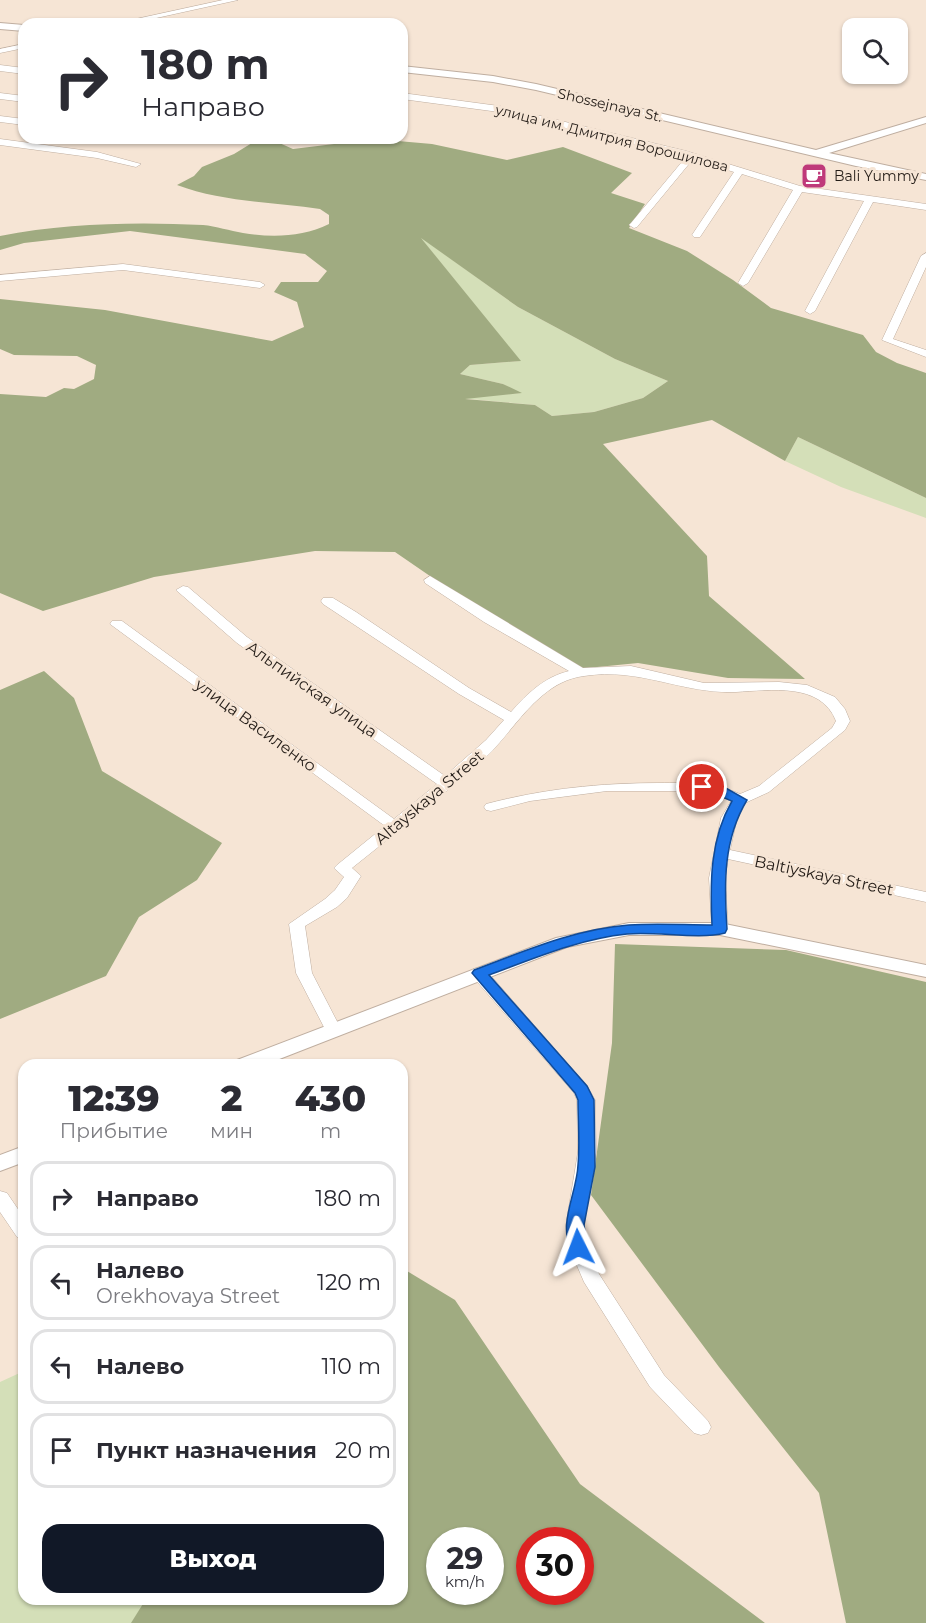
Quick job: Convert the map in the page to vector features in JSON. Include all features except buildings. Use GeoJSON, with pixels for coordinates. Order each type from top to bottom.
{"type":"FeatureCollection","features":[{"type":"Feature","properties":{"kind":"street"},"geometry":{"type":"LineString","coordinates":[[146,18],[234,0]]}},
{"type":"Feature","properties":{"kind":"street"},"geometry":{"type":"LineString","coordinates":[[0,26],[18,28]]}},
{"type":"Feature","properties":{"kind":"street"},"geometry":{"type":"LineString","coordinates":[[0,68],[18,70]]}},
{"type":"Feature","properties":{"kind":"street","name":"Shossejnaya St."},"geometry":{"type":"LineString","coordinates":[[408,70],[493,79],[537,87],[856,163],[926,177]]}},
{"type":"Feature","properties":{"kind":"street"},"geometry":{"type":"LineString","coordinates":[[0,96],[18,98]]}},
{"type":"Feature","properties":{"kind":"street","name":"улица им. Дмитрия Ворошилова"},"geometry":{"type":"LineString","coordinates":[[408,97],[499,110],[691,156],[799,189],[926,207]]}},
{"type":"Feature","properties":{"kind":"street"},"geometry":{"type":"LineString","coordinates":[[0,119],[18,121]]}},
{"type":"Feature","properties":{"kind":"street"},"geometry":{"type":"LineString","coordinates":[[816,153],[926,120]]}},
{"type":"Feature","properties":{"kind":"street"},"geometry":{"type":"LineString","coordinates":[[0,142],[97,155],[136,164]]}},
{"type":"Feature","properties":{"kind":"street"},"geometry":{"type":"LineString","coordinates":[[784,146],[817,148],[846,144]]}},
{"type":"Feature","properties":{"kind":"street"},"geometry":{"type":"LineString","coordinates":[[846,144],[847,155],[856,163]]}},
{"type":"Feature","properties":{"kind":"street"},"geometry":{"type":"LineString","coordinates":[[634,225],[691,156]]}},
{"type":"Feature","properties":{"kind":"street"},"geometry":{"type":"LineString","coordinates":[[697,236],[740,170]]}},
{"type":"Feature","properties":{"kind":"street"},"geometry":{"type":"LineString","coordinates":[[742,283],[799,189]]}},
{"type":"Feature","properties":{"kind":"street"},"geometry":{"type":"LineString","coordinates":[[810,311],[870,200]]}},
{"type":"Feature","properties":{"kind":"street"},"geometry":{"type":"LineString","coordinates":[[926,256],[887,340],[926,354]]}},
{"type":"Feature","properties":{"kind":"street"},"geometry":{"type":"LineString","coordinates":[[0,278],[123,267],[260,285]]}},
{"type":"Feature","properties":{"kind":"street"},"geometry":{"type":"LineString","coordinates":[[430,580],[489,619],[580,672]]}},
{"type":"Feature","properties":{"kind":"street","name":"Альпийская улица"},"geometry":{"type":"LineString","coordinates":[[183,590],[242,640],[445,783]]}},
{"type":"Feature","properties":{"kind":"street"},"geometry":{"type":"LineString","coordinates":[[328,601],[369,625],[479,702],[511,718]]}},
{"type":"Feature","properties":{"kind":"street","name":"улица Василенко"},"geometry":{"type":"LineString","coordinates":[[117,624],[394,826]]}},
{"type":"Feature","properties":{"kind":"street","name":"Altayskaya Street"},"geometry":{"type":"LineString","coordinates":[[333,1029],[304,973],[297,924],[341,894],[353,876],[342,868],[486,749],[511,718],[549,684],[580,672],[637,670],[706,687],[787,686],[821,694],[835,703],[842,712],[843,721],[838,730],[764,789],[740,800]]}},
{"type":"Feature","properties":{"kind":"street"},"geometry":{"type":"LineString","coordinates":[[491,807],[530,796],[618,786],[702,787],[719,790],[740,800],[729,818],[716,891],[720,929]]}},
{"type":"Feature","properties":{"kind":"street","name":"Baltiyskaya Street"},"geometry":{"type":"LineString","coordinates":[[722,853],[926,897]]}},
{"type":"Feature","properties":{"kind":"street"},"geometry":{"type":"LineString","coordinates":[[259,1059],[563,942],[629,929],[720,929],[926,971]]}},
{"type":"Feature","properties":{"kind":"street"},"geometry":{"type":"LineString","coordinates":[[479,973],[581,1090],[586,1100],[587,1152],[575,1225],[578,1247],[591,1277],[657,1381],[701,1427]]}},
{"type":"Feature","properties":{"kind":"street"},"geometry":{"type":"LineString","coordinates":[[0,1163],[18,1156]]}},
{"type":"Feature","properties":{"kind":"street"},"geometry":{"type":"LineString","coordinates":[[0,1198],[18,1224]]}},
{"type":"Feature","properties":{"kind":"green space"},"geometry":{"type":"Polygon","coordinates":[[[408,142],[432,144],[507,160],[563,147],[632,173],[611,193],[645,204],[629,228],[687,251],[733,280],[771,308],[863,335],[876,352],[897,363],[926,373],[926,498],[798,437],[785,461],[712,420],[603,444],[707,556],[709,596],[805,679],[728,678],[638,663],[567,670],[395,552],[315,551],[154,577],[43,611],[0,593],[0,394],[46,397],[64,388],[74,389],[94,379],[96,365],[77,356],[14,355],[0,349],[0,299],[105,310],[272,341],[304,327],[297,302],[274,292],[281,282],[318,282],[327,271],[305,254],[130,231],[24,243],[0,250],[0,236],[50,228],[152,224],[203,225],[243,233],[276,236],[308,232],[329,224],[329,215],[320,209],[212,195],[177,185],[194,176],[202,167],[234,154],[250,144],[282,144],[293,149],[334,144],[408,144],[408,142]],[[421,238],[521,361],[470,365],[460,374],[503,384],[522,393],[465,399],[535,405],[552,416],[594,412],[643,398],[668,381],[615,359],[518,307],[421,238]]]}},
{"type":"Feature","properties":{"kind":"green space"},"geometry":{"type":"Polygon","coordinates":[[[419,236],[518,307],[615,359],[668,381],[643,398],[594,412],[552,416],[535,405],[460,398],[520,393],[503,384],[460,374],[470,365],[520,361],[419,236]]]}},
{"type":"Feature","properties":{"kind":"green space"},"geometry":{"type":"Polygon","coordinates":[[[798,437],[926,498],[926,518],[841,487],[785,461],[798,437]]]}},
{"type":"Feature","properties":{"kind":"green space"},"geometry":{"type":"Polygon","coordinates":[[[44,671],[74,698],[102,771],[222,843],[197,880],[139,917],[106,976],[0,1019],[0,690],[44,671]]]}},
{"type":"Feature","properties":{"kind":"green space"},"geometry":{"type":"Polygon","coordinates":[[[615,944],[786,950],[926,982],[926,1623],[846,1623],[819,1493],[719,1367],[591,1195],[612,1043],[615,944]]]}},
{"type":"Feature","properties":{"kind":"green space"},"geometry":{"type":"Polygon","coordinates":[[[408,1272],[455,1300],[580,1484],[765,1623],[131,1623],[142,1605],[408,1605],[408,1272]]]}},
{"type":"Feature","properties":{"kind":"green space"},"geometry":{"type":"Polygon","coordinates":[[[18,1374],[18,1605],[153,1605],[142,1623],[0,1623],[0,1382],[18,1374]]]}},
{"type":"Feature","properties":{"kind":"place","name":"Bali Yummy"},"geometry":{"type":"Point","coordinates":[814,176]}},
{"type":"Feature","properties":{"kind":"route"},"geometry":{"type":"LineString","coordinates":[[578,1247],[575,1225],[587,1167],[586,1100],[581,1090],[479,973],[563,942],[592,935],[629,929],[720,929],[717,878],[729,818],[733,808],[740,800],[719,790],[702,787]]}}]}
